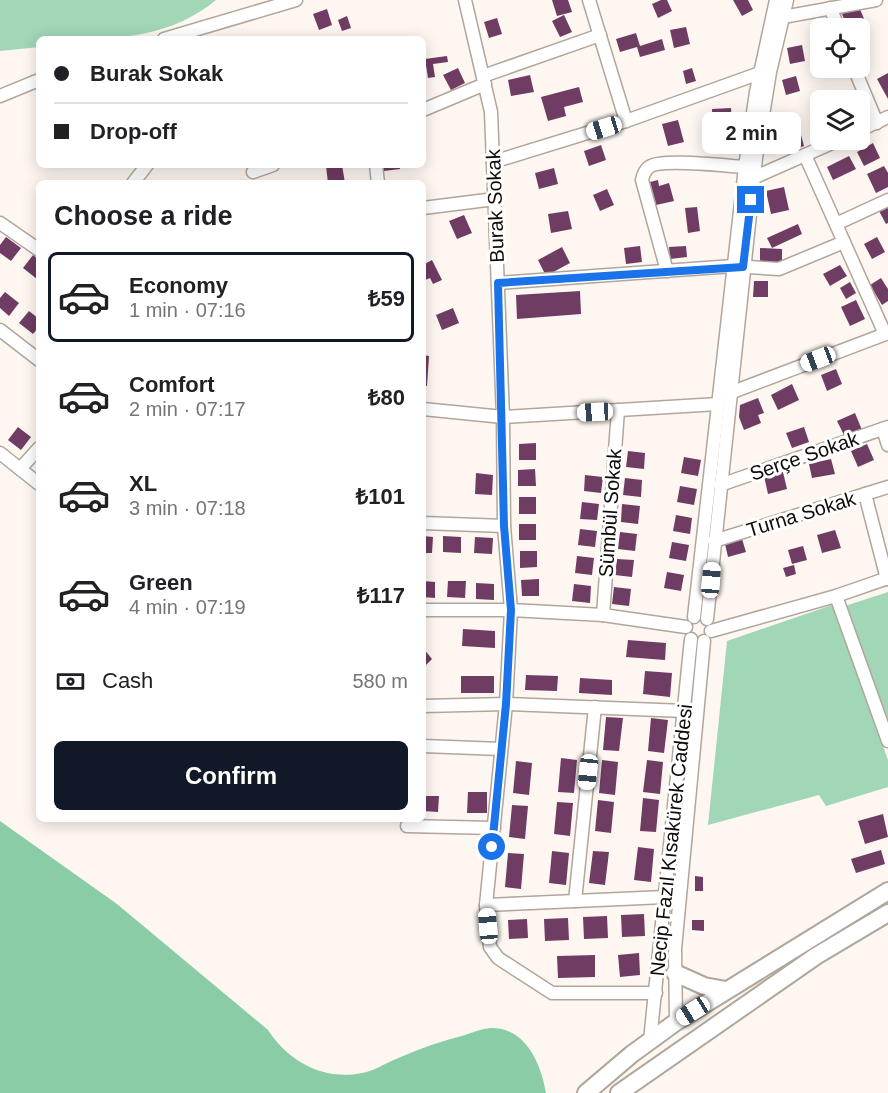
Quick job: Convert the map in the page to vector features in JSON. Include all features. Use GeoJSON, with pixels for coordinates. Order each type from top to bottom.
{"type":"FeatureCollection","features":[{"type":"Feature","properties":{"kind":"main road"},"geometry":{"type":"LineString","coordinates":[[586,1093],[676,1022],[888,891]]}},
{"type":"Feature","properties":{"kind":"main road"},"geometry":{"type":"LineString","coordinates":[[619,1093],[823,951],[888,913]]}},
{"type":"Feature","properties":{"kind":"main road"},"geometry":{"type":"LineString","coordinates":[[675,973],[704,986],[726,990]]}},
{"type":"Feature","properties":{"kind":"main road"},"geometry":{"type":"LineString","coordinates":[[676,1022],[690,1043]]}},
{"type":"Feature","properties":{"kind":"main road"},"geometry":{"type":"LineString","coordinates":[[650,1041],[663,1061]]}},
{"type":"Feature","properties":{"kind":"street"},"geometry":{"type":"LineString","coordinates":[[174,36],[296,0]]}},
{"type":"Feature","properties":{"kind":"street","name":"Burak Sokak"},"geometry":{"type":"LineString","coordinates":[[465,0],[491,112],[503,417],[504,526],[511,610],[506,704],[486,906],[490,947],[493,953],[552,993],[656,993]]}},
{"type":"Feature","properties":{"kind":"street"},"geometry":{"type":"LineString","coordinates":[[589,0],[626,121]]}},
{"type":"Feature","properties":{"kind":"street","name":"Necip Fazıl Kısakürek Caddesi"},"geometry":{"type":"LineString","coordinates":[[650,1041],[684,711],[714,541],[730,393],[745,167],[760,74],[776,0]]}},
{"type":"Feature","properties":{"kind":"street","name":"Necip Fazıl Kısakürek Caddesi"},"geometry":{"type":"LineString","coordinates":[[676,1022],[675,949],[718,404],[764,100],[787,0]]}},
{"type":"Feature","properties":{"kind":"street"},"geometry":{"type":"LineString","coordinates":[[783,17],[876,0]]}},
{"type":"Feature","properties":{"kind":"street"},"geometry":{"type":"LineString","coordinates":[[830,8],[834,18]]}},
{"type":"Feature","properties":{"kind":"street"},"geometry":{"type":"LineString","coordinates":[[426,109],[484,80],[600,35]]}},
{"type":"Feature","properties":{"kind":"street"},"geometry":{"type":"LineString","coordinates":[[493,162],[626,121],[760,74]]}},
{"type":"Feature","properties":{"kind":"street"},"geometry":{"type":"LineString","coordinates":[[859,78],[882,120]]}},
{"type":"Feature","properties":{"kind":"street"},"geometry":{"type":"LineString","coordinates":[[0,96],[36,81]]}},
{"type":"Feature","properties":{"kind":"street"},"geometry":{"type":"LineString","coordinates":[[753,178],[816,150]]}},
{"type":"Feature","properties":{"kind":"street"},"geometry":{"type":"LineString","coordinates":[[730,393],[887,333],[805,155]]}},
{"type":"Feature","properties":{"kind":"street"},"geometry":{"type":"LineString","coordinates":[[667,270],[642,180],[646,169],[653,165],[674,163],[745,167]]}},
{"type":"Feature","properties":{"kind":"street"},"geometry":{"type":"LineString","coordinates":[[135,180],[145,168]]}},
{"type":"Feature","properties":{"kind":"street"},"geometry":{"type":"LineString","coordinates":[[426,208],[495,199]]}},
{"type":"Feature","properties":{"kind":"street"},"geometry":{"type":"LineString","coordinates":[[836,224],[888,200]]}},
{"type":"Feature","properties":{"kind":"street"},"geometry":{"type":"LineString","coordinates":[[1,225],[36,248]]}},
{"type":"Feature","properties":{"kind":"street"},"geometry":{"type":"LineString","coordinates":[[498,283],[738,266],[772,269],[786,267],[844,242]]}},
{"type":"Feature","properties":{"kind":"street"},"geometry":{"type":"LineString","coordinates":[[0,330],[36,358]]}},
{"type":"Feature","properties":{"kind":"street"},"geometry":{"type":"LineString","coordinates":[[426,409],[503,417],[718,404]]}},
{"type":"Feature","properties":{"kind":"street","name":"Sümbül Sokak"},"geometry":{"type":"LineString","coordinates":[[603,615],[618,410]]}},
{"type":"Feature","properties":{"kind":"street"},"geometry":{"type":"LineString","coordinates":[[886,428],[888,445]]}},
{"type":"Feature","properties":{"kind":"street","name":"Serçe Sokak"},"geometry":{"type":"LineString","coordinates":[[720,485],[886,428]]}},
{"type":"Feature","properties":{"kind":"street"},"geometry":{"type":"LineString","coordinates":[[20,469],[36,451]]}},
{"type":"Feature","properties":{"kind":"street"},"geometry":{"type":"LineString","coordinates":[[0,453],[36,482]]}},
{"type":"Feature","properties":{"kind":"street","name":"Turna Sokak"},"geometry":{"type":"LineString","coordinates":[[714,541],[888,487]]}},
{"type":"Feature","properties":{"kind":"street"},"geometry":{"type":"LineString","coordinates":[[426,610],[511,610],[603,615],[699,629],[836,596],[888,579],[865,494]]}},
{"type":"Feature","properties":{"kind":"street"},"geometry":{"type":"LineString","coordinates":[[426,523],[504,526]]}},
{"type":"Feature","properties":{"kind":"street"},"geometry":{"type":"LineString","coordinates":[[836,596],[888,741]]}},
{"type":"Feature","properties":{"kind":"street"},"geometry":{"type":"LineString","coordinates":[[426,706],[506,704],[684,711]]}},
{"type":"Feature","properties":{"kind":"street"},"geometry":{"type":"LineString","coordinates":[[575,901],[595,707]]}},
{"type":"Feature","properties":{"kind":"street"},"geometry":{"type":"LineString","coordinates":[[426,746],[501,750]]}},
{"type":"Feature","properties":{"kind":"street"},"geometry":{"type":"LineString","coordinates":[[407,826],[494,828]]}},
{"type":"Feature","properties":{"kind":"street"},"geometry":{"type":"LineString","coordinates":[[486,906],[665,897]]}},
{"type":"Feature","properties":{"kind":"green space"},"geometry":{"type":"Polygon","coordinates":[[[0,0],[216,0],[196,14],[154,31],[132,36],[36,36],[36,47],[0,51],[0,0]]]}},
{"type":"Feature","properties":{"kind":"green space"},"geometry":{"type":"Polygon","coordinates":[[[888,592],[888,722],[845,606],[888,592]]]}},
{"type":"Feature","properties":{"kind":"green space"},"geometry":{"type":"Polygon","coordinates":[[[832,605],[888,760],[888,787],[826,806],[819,795],[708,825],[727,641],[832,605]]]}},
{"type":"Feature","properties":{"kind":"green space"},"geometry":{"type":"Polygon","coordinates":[[[0,821],[117,904],[268,1030],[286,1051],[309,1066],[334,1074],[362,1073],[430,1046],[482,1029],[492,1028],[514,1034],[523,1041],[536,1060],[546,1093],[0,1093],[0,821]]]}},
{"type":"Feature","properties":{"kind":"building"},"geometry":{"type":"Polygon","coordinates":[[[552,0],[568,0],[572,12],[557,16],[552,0]]]}},
{"type":"Feature","properties":{"kind":"building"},"geometry":{"type":"Polygon","coordinates":[[[667,0],[672,11],[658,18],[652,4],[667,0]]]}},
{"type":"Feature","properties":{"kind":"building"},"geometry":{"type":"Polygon","coordinates":[[[733,0],[748,0],[753,10],[742,16],[733,0]]]}},
{"type":"Feature","properties":{"kind":"building"},"geometry":{"type":"Polygon","coordinates":[[[859,7],[864,18],[844,18],[842,14],[859,7]]]}},
{"type":"Feature","properties":{"kind":"building"},"geometry":{"type":"Polygon","coordinates":[[[327,9],[332,25],[319,30],[313,14],[327,9]]]}},
{"type":"Feature","properties":{"kind":"building"},"geometry":{"type":"Polygon","coordinates":[[[564,15],[572,32],[560,37],[552,21],[564,15]]]}},
{"type":"Feature","properties":{"kind":"building"},"geometry":{"type":"Polygon","coordinates":[[[347,16],[351,28],[342,31],[338,20],[347,16]]]}},
{"type":"Feature","properties":{"kind":"building"},"geometry":{"type":"Polygon","coordinates":[[[497,18],[502,34],[489,38],[484,22],[497,18]]]}},
{"type":"Feature","properties":{"kind":"building"},"geometry":{"type":"Polygon","coordinates":[[[686,27],[690,44],[674,48],[670,30],[686,27]]]}},
{"type":"Feature","properties":{"kind":"building"},"geometry":{"type":"Polygon","coordinates":[[[636,33],[640,46],[662,39],[665,50],[640,57],[637,47],[620,52],[616,39],[636,33]]]}},
{"type":"Feature","properties":{"kind":"building"},"geometry":{"type":"Polygon","coordinates":[[[802,45],[805,61],[790,64],[787,48],[802,45]]]}},
{"type":"Feature","properties":{"kind":"building"},"geometry":{"type":"Polygon","coordinates":[[[447,56],[448,62],[433,64],[435,77],[428,78],[426,59],[447,56]]]}},
{"type":"Feature","properties":{"kind":"building"},"geometry":{"type":"Polygon","coordinates":[[[458,68],[465,83],[451,90],[443,75],[458,68]]]}},
{"type":"Feature","properties":{"kind":"building"},"geometry":{"type":"Polygon","coordinates":[[[692,68],[696,81],[686,84],[683,71],[692,68]]]}},
{"type":"Feature","properties":{"kind":"building"},"geometry":{"type":"Polygon","coordinates":[[[888,73],[888,99],[877,79],[888,73]]]}},
{"type":"Feature","properties":{"kind":"building"},"geometry":{"type":"Polygon","coordinates":[[[530,75],[534,92],[511,96],[508,80],[530,75]]]}},
{"type":"Feature","properties":{"kind":"building"},"geometry":{"type":"Polygon","coordinates":[[[796,76],[800,91],[786,95],[782,80],[796,76]]]}},
{"type":"Feature","properties":{"kind":"building"},"geometry":{"type":"Polygon","coordinates":[[[579,87],[583,102],[564,107],[566,116],[548,121],[541,97],[579,87]]]}},
{"type":"Feature","properties":{"kind":"building"},"geometry":{"type":"Polygon","coordinates":[[[731,108],[733,137],[713,138],[712,109],[731,108]]]}},
{"type":"Feature","properties":{"kind":"building"},"geometry":{"type":"Polygon","coordinates":[[[787,119],[790,138],[771,142],[771,122],[787,119]]]}},
{"type":"Feature","properties":{"kind":"building"},"geometry":{"type":"Polygon","coordinates":[[[678,120],[684,142],[668,146],[662,124],[678,120]]]}},
{"type":"Feature","properties":{"kind":"building"},"geometry":{"type":"Polygon","coordinates":[[[801,135],[804,146],[781,154],[777,143],[801,135]]]}},
{"type":"Feature","properties":{"kind":"building"},"geometry":{"type":"Polygon","coordinates":[[[873,143],[880,158],[864,166],[857,152],[870,150],[870,145],[873,143]]]}},
{"type":"Feature","properties":{"kind":"building"},"geometry":{"type":"Polygon","coordinates":[[[601,145],[606,160],[589,166],[584,151],[601,145]]]}},
{"type":"Feature","properties":{"kind":"building"},"geometry":{"type":"Polygon","coordinates":[[[849,156],[856,169],[833,180],[827,167],[849,156]]]}},
{"type":"Feature","properties":{"kind":"building"},"geometry":{"type":"Polygon","coordinates":[[[884,166],[888,173],[888,187],[876,193],[867,174],[884,166]]]}},
{"type":"Feature","properties":{"kind":"building"},"geometry":{"type":"Polygon","coordinates":[[[326,168],[342,168],[344,180],[328,180],[326,168]]]}},
{"type":"Feature","properties":{"kind":"building"},"geometry":{"type":"Polygon","coordinates":[[[384,168],[400,168],[400,169],[384,171],[384,168]]]}},
{"type":"Feature","properties":{"kind":"building"},"geometry":{"type":"Polygon","coordinates":[[[554,168],[558,184],[539,189],[535,173],[554,168]]]}},
{"type":"Feature","properties":{"kind":"building"},"geometry":{"type":"Polygon","coordinates":[[[658,180],[659,186],[669,183],[674,201],[656,205],[650,182],[658,180]]]}},
{"type":"Feature","properties":{"kind":"building"},"geometry":{"type":"Polygon","coordinates":[[[784,187],[789,210],[771,214],[766,191],[784,187]]]}},
{"type":"Feature","properties":{"kind":"building"},"geometry":{"type":"Polygon","coordinates":[[[607,189],[614,205],[600,211],[593,195],[607,189]]]}},
{"type":"Feature","properties":{"kind":"building"},"geometry":{"type":"Polygon","coordinates":[[[888,205],[888,223],[886,224],[879,211],[888,205]]]}},
{"type":"Feature","properties":{"kind":"building"},"geometry":{"type":"Polygon","coordinates":[[[697,207],[700,231],[688,233],[685,208],[697,207]]]}},
{"type":"Feature","properties":{"kind":"building"},"geometry":{"type":"Polygon","coordinates":[[[568,211],[572,229],[551,233],[548,214],[568,211]]]}},
{"type":"Feature","properties":{"kind":"building"},"geometry":{"type":"Polygon","coordinates":[[[464,215],[472,233],[457,239],[449,221],[464,215]]]}},
{"type":"Feature","properties":{"kind":"building"},"geometry":{"type":"Polygon","coordinates":[[[798,224],[802,234],[772,248],[767,238],[798,224]]]}},
{"type":"Feature","properties":{"kind":"building"},"geometry":{"type":"Polygon","coordinates":[[[6,237],[21,248],[11,261],[0,253],[0,245],[6,237]]]}},
{"type":"Feature","properties":{"kind":"building"},"geometry":{"type":"Polygon","coordinates":[[[877,237],[885,252],[872,259],[864,244],[877,237]]]}},
{"type":"Feature","properties":{"kind":"building"},"geometry":{"type":"Polygon","coordinates":[[[640,246],[642,262],[626,264],[624,248],[640,246]]]}},
{"type":"Feature","properties":{"kind":"building"},"geometry":{"type":"Polygon","coordinates":[[[686,246],[687,257],[670,259],[669,247],[686,246]]]}},
{"type":"Feature","properties":{"kind":"building"},"geometry":{"type":"Polygon","coordinates":[[[562,247],[570,263],[546,276],[538,260],[562,247]]]}},
{"type":"Feature","properties":{"kind":"building"},"geometry":{"type":"Polygon","coordinates":[[[760,248],[782,249],[782,264],[760,264],[760,248]]]}},
{"type":"Feature","properties":{"kind":"building"},"geometry":{"type":"Polygon","coordinates":[[[33,255],[36,258],[36,278],[23,268],[33,255]]]}},
{"type":"Feature","properties":{"kind":"building"},"geometry":{"type":"Polygon","coordinates":[[[432,260],[442,280],[433,284],[430,278],[426,280],[426,263],[432,260]]]}},
{"type":"Feature","properties":{"kind":"building"},"geometry":{"type":"Polygon","coordinates":[[[840,265],[847,276],[830,286],[823,274],[840,265]]]}},
{"type":"Feature","properties":{"kind":"building"},"geometry":{"type":"Polygon","coordinates":[[[881,278],[888,289],[888,301],[882,305],[870,285],[881,278]]]}},
{"type":"Feature","properties":{"kind":"building"},"geometry":{"type":"Polygon","coordinates":[[[754,281],[768,281],[768,297],[753,297],[754,281]]]}},
{"type":"Feature","properties":{"kind":"building"},"geometry":{"type":"Polygon","coordinates":[[[850,282],[856,293],[846,299],[840,288],[850,282]]]}},
{"type":"Feature","properties":{"kind":"building"},"geometry":{"type":"Polygon","coordinates":[[[580,291],[581,314],[517,319],[516,295],[580,291]]]}},
{"type":"Feature","properties":{"kind":"building"},"geometry":{"type":"Polygon","coordinates":[[[5,292],[19,303],[9,316],[0,308],[0,298],[5,292]]]}},
{"type":"Feature","properties":{"kind":"building"},"geometry":{"type":"Polygon","coordinates":[[[856,300],[865,319],[850,326],[841,307],[856,300]]]}},
{"type":"Feature","properties":{"kind":"building"},"geometry":{"type":"Polygon","coordinates":[[[453,308],[459,323],[442,330],[436,315],[453,308]]]}},
{"type":"Feature","properties":{"kind":"building"},"geometry":{"type":"Polygon","coordinates":[[[29,311],[36,317],[36,330],[33,334],[19,323],[29,311]]]}},
{"type":"Feature","properties":{"kind":"building"},"geometry":{"type":"Polygon","coordinates":[[[426,356],[429,356],[426,386],[426,356]]]}},
{"type":"Feature","properties":{"kind":"building"},"geometry":{"type":"Polygon","coordinates":[[[836,369],[842,384],[827,391],[821,375],[836,369]]]}},
{"type":"Feature","properties":{"kind":"building"},"geometry":{"type":"Polygon","coordinates":[[[792,384],[799,400],[778,410],[771,395],[792,384]]]}},
{"type":"Feature","properties":{"kind":"building"},"geometry":{"type":"Polygon","coordinates":[[[758,398],[764,413],[758,415],[761,423],[744,430],[739,417],[740,405],[758,398]]]}},
{"type":"Feature","properties":{"kind":"building"},"geometry":{"type":"Polygon","coordinates":[[[855,413],[862,430],[845,437],[837,421],[855,413]]]}},
{"type":"Feature","properties":{"kind":"building"},"geometry":{"type":"Polygon","coordinates":[[[18,427],[31,437],[21,450],[8,440],[18,427]]]}},
{"type":"Feature","properties":{"kind":"building"},"geometry":{"type":"Polygon","coordinates":[[[804,427],[809,442],[792,448],[786,433],[804,427]]]}},
{"type":"Feature","properties":{"kind":"building"},"geometry":{"type":"Polygon","coordinates":[[[536,443],[536,460],[519,460],[519,444],[536,443]]]}},
{"type":"Feature","properties":{"kind":"building"},"geometry":{"type":"Polygon","coordinates":[[[867,444],[874,460],[858,467],[851,451],[867,444]]]}},
{"type":"Feature","properties":{"kind":"building"},"geometry":{"type":"Polygon","coordinates":[[[628,451],[645,453],[644,469],[626,467],[628,451]]]}},
{"type":"Feature","properties":{"kind":"building"},"geometry":{"type":"Polygon","coordinates":[[[684,457],[701,460],[698,476],[681,473],[684,457]]]}},
{"type":"Feature","properties":{"kind":"building"},"geometry":{"type":"Polygon","coordinates":[[[831,459],[835,474],[812,478],[809,464],[831,459]]]}},
{"type":"Feature","properties":{"kind":"building"},"geometry":{"type":"Polygon","coordinates":[[[535,469],[536,486],[518,486],[518,470],[535,469]]]}},
{"type":"Feature","properties":{"kind":"building"},"geometry":{"type":"Polygon","coordinates":[[[783,472],[787,489],[768,494],[764,476],[783,472]]]}},
{"type":"Feature","properties":{"kind":"building"},"geometry":{"type":"Polygon","coordinates":[[[476,473],[493,475],[492,495],[475,494],[476,473]]]}},
{"type":"Feature","properties":{"kind":"building"},"geometry":{"type":"Polygon","coordinates":[[[585,475],[603,477],[601,493],[584,491],[585,475]]]}},
{"type":"Feature","properties":{"kind":"building"},"geometry":{"type":"Polygon","coordinates":[[[625,478],[642,480],[641,497],[623,495],[625,478]]]}},
{"type":"Feature","properties":{"kind":"building"},"geometry":{"type":"Polygon","coordinates":[[[680,486],[697,489],[694,505],[677,502],[680,486]]]}},
{"type":"Feature","properties":{"kind":"building"},"geometry":{"type":"Polygon","coordinates":[[[519,497],[536,497],[536,514],[519,514],[519,497]]]}},
{"type":"Feature","properties":{"kind":"building"},"geometry":{"type":"Polygon","coordinates":[[[582,502],[599,504],[597,520],[580,519],[582,502]]]}},
{"type":"Feature","properties":{"kind":"building"},"geometry":{"type":"Polygon","coordinates":[[[622,504],[640,506],[638,524],[621,522],[622,504]]]}},
{"type":"Feature","properties":{"kind":"building"},"geometry":{"type":"Polygon","coordinates":[[[676,515],[692,518],[690,534],[673,531],[676,515]]]}},
{"type":"Feature","properties":{"kind":"building"},"geometry":{"type":"Polygon","coordinates":[[[519,524],[536,524],[536,540],[519,540],[519,524]]]}},
{"type":"Feature","properties":{"kind":"building"},"geometry":{"type":"Polygon","coordinates":[[[580,529],[597,531],[595,547],[578,545],[580,529]]]}},
{"type":"Feature","properties":{"kind":"building"},"geometry":{"type":"Polygon","coordinates":[[[835,530],[841,548],[822,553],[817,535],[835,530]]]}},
{"type":"Feature","properties":{"kind":"building"},"geometry":{"type":"Polygon","coordinates":[[[620,532],[637,534],[635,551],[618,549],[620,532]]]}},
{"type":"Feature","properties":{"kind":"building"},"geometry":{"type":"Polygon","coordinates":[[[426,536],[433,537],[432,553],[426,553],[426,536]]]}},
{"type":"Feature","properties":{"kind":"building"},"geometry":{"type":"Polygon","coordinates":[[[443,536],[461,537],[461,553],[443,552],[443,536]]]}},
{"type":"Feature","properties":{"kind":"building"},"geometry":{"type":"Polygon","coordinates":[[[475,537],[493,538],[492,554],[474,553],[475,537]]]}},
{"type":"Feature","properties":{"kind":"building"},"geometry":{"type":"Polygon","coordinates":[[[742,539],[746,552],[728,557],[725,544],[742,539]]]}},
{"type":"Feature","properties":{"kind":"building"},"geometry":{"type":"Polygon","coordinates":[[[672,542],[689,545],[686,561],[669,558],[672,542]]]}},
{"type":"Feature","properties":{"kind":"building"},"geometry":{"type":"Polygon","coordinates":[[[803,546],[807,560],[792,564],[788,550],[803,546]]]}},
{"type":"Feature","properties":{"kind":"building"},"geometry":{"type":"Polygon","coordinates":[[[520,551],[537,551],[537,567],[520,568],[520,551]]]}},
{"type":"Feature","properties":{"kind":"building"},"geometry":{"type":"Polygon","coordinates":[[[577,556],[594,558],[592,575],[575,573],[577,556]]]}},
{"type":"Feature","properties":{"kind":"building"},"geometry":{"type":"Polygon","coordinates":[[[617,559],[634,560],[632,577],[615,575],[617,559]]]}},
{"type":"Feature","properties":{"kind":"building"},"geometry":{"type":"Polygon","coordinates":[[[794,565],[796,574],[786,577],[783,568],[794,565]]]}},
{"type":"Feature","properties":{"kind":"building"},"geometry":{"type":"Polygon","coordinates":[[[667,572],[684,575],[681,591],[664,588],[667,572]]]}},
{"type":"Feature","properties":{"kind":"building"},"geometry":{"type":"Polygon","coordinates":[[[539,579],[539,596],[522,596],[521,580],[539,579]]]}},
{"type":"Feature","properties":{"kind":"building"},"geometry":{"type":"Polygon","coordinates":[[[426,581],[435,582],[435,598],[426,597],[426,581]]]}},
{"type":"Feature","properties":{"kind":"building"},"geometry":{"type":"Polygon","coordinates":[[[448,581],[466,581],[465,598],[447,597],[448,581]]]}},
{"type":"Feature","properties":{"kind":"building"},"geometry":{"type":"Polygon","coordinates":[[[476,583],[494,584],[494,600],[476,599],[476,583]]]}},
{"type":"Feature","properties":{"kind":"building"},"geometry":{"type":"Polygon","coordinates":[[[574,584],[591,586],[590,603],[572,601],[574,584]]]}},
{"type":"Feature","properties":{"kind":"building"},"geometry":{"type":"Polygon","coordinates":[[[614,587],[631,589],[629,606],[612,604],[614,587]]]}},
{"type":"Feature","properties":{"kind":"building"},"geometry":{"type":"Polygon","coordinates":[[[463,629],[495,631],[495,648],[462,646],[463,629]]]}},
{"type":"Feature","properties":{"kind":"building"},"geometry":{"type":"Polygon","coordinates":[[[628,640],[666,643],[665,660],[626,657],[628,640]]]}},
{"type":"Feature","properties":{"kind":"building"},"geometry":{"type":"Polygon","coordinates":[[[426,652],[432,659],[426,665],[426,652]]]}},
{"type":"Feature","properties":{"kind":"building"},"geometry":{"type":"Polygon","coordinates":[[[645,671],[672,673],[670,697],[643,694],[645,671]]]}},
{"type":"Feature","properties":{"kind":"building"},"geometry":{"type":"Polygon","coordinates":[[[526,675],[558,676],[557,691],[525,690],[526,675]]]}},
{"type":"Feature","properties":{"kind":"building"},"geometry":{"type":"Polygon","coordinates":[[[461,676],[494,676],[494,693],[461,693],[461,676]]]}},
{"type":"Feature","properties":{"kind":"building"},"geometry":{"type":"Polygon","coordinates":[[[580,678],[612,680],[612,695],[579,693],[580,678]]]}},
{"type":"Feature","properties":{"kind":"building"},"geometry":{"type":"Polygon","coordinates":[[[606,717],[623,718],[619,751],[603,750],[606,717]]]}},
{"type":"Feature","properties":{"kind":"building"},"geometry":{"type":"Polygon","coordinates":[[[651,718],[668,720],[664,753],[648,751],[651,718]]]}},
{"type":"Feature","properties":{"kind":"building"},"geometry":{"type":"Polygon","coordinates":[[[561,758],[577,760],[574,793],[558,792],[561,758]]]}},
{"type":"Feature","properties":{"kind":"building"},"geometry":{"type":"Polygon","coordinates":[[[602,760],[618,762],[615,795],[599,793],[602,760]]]}},
{"type":"Feature","properties":{"kind":"building"},"geometry":{"type":"Polygon","coordinates":[[[647,760],[663,762],[660,794],[643,792],[647,760]]]}},
{"type":"Feature","properties":{"kind":"building"},"geometry":{"type":"Polygon","coordinates":[[[516,761],[532,763],[529,795],[513,793],[516,761]]]}},
{"type":"Feature","properties":{"kind":"building"},"geometry":{"type":"Polygon","coordinates":[[[468,792],[487,792],[487,813],[467,813],[468,792]]]}},
{"type":"Feature","properties":{"kind":"building"},"geometry":{"type":"Polygon","coordinates":[[[426,796],[439,796],[438,812],[426,811],[426,796]]]}},
{"type":"Feature","properties":{"kind":"building"},"geometry":{"type":"Polygon","coordinates":[[[643,798],[659,800],[656,832],[640,831],[643,798]]]}},
{"type":"Feature","properties":{"kind":"building"},"geometry":{"type":"Polygon","coordinates":[[[598,800],[614,802],[611,833],[595,831],[598,800]]]}},
{"type":"Feature","properties":{"kind":"building"},"geometry":{"type":"Polygon","coordinates":[[[557,802],[573,803],[570,836],[554,834],[557,802]]]}},
{"type":"Feature","properties":{"kind":"building"},"geometry":{"type":"Polygon","coordinates":[[[512,805],[528,806],[525,839],[509,837],[512,805]]]}},
{"type":"Feature","properties":{"kind":"building"},"geometry":{"type":"Polygon","coordinates":[[[883,814],[888,837],[865,844],[858,821],[883,814]]]}},
{"type":"Feature","properties":{"kind":"building"},"geometry":{"type":"Polygon","coordinates":[[[638,847],[654,849],[651,882],[634,880],[638,847]]]}},
{"type":"Feature","properties":{"kind":"building"},"geometry":{"type":"Polygon","coordinates":[[[881,850],[885,864],[856,873],[851,859],[881,850]]]}},
{"type":"Feature","properties":{"kind":"building"},"geometry":{"type":"Polygon","coordinates":[[[552,851],[569,853],[566,885],[549,883],[552,851]]]}},
{"type":"Feature","properties":{"kind":"building"},"geometry":{"type":"Polygon","coordinates":[[[593,851],[609,852],[605,885],[589,883],[593,851]]]}},
{"type":"Feature","properties":{"kind":"building"},"geometry":{"type":"Polygon","coordinates":[[[508,853],[524,854],[521,889],[505,887],[508,853]]]}},
{"type":"Feature","properties":{"kind":"building"},"geometry":{"type":"Polygon","coordinates":[[[695,876],[703,877],[703,891],[695,891],[695,876]]]}},
{"type":"Feature","properties":{"kind":"building"},"geometry":{"type":"Polygon","coordinates":[[[644,914],[645,936],[622,937],[621,915],[644,914]]]}},
{"type":"Feature","properties":{"kind":"building"},"geometry":{"type":"Polygon","coordinates":[[[607,916],[608,938],[584,939],[583,917],[607,916]]]}},
{"type":"Feature","properties":{"kind":"building"},"geometry":{"type":"Polygon","coordinates":[[[568,918],[569,940],[545,941],[544,919],[568,918]]]}},
{"type":"Feature","properties":{"kind":"building"},"geometry":{"type":"Polygon","coordinates":[[[527,919],[528,938],[509,939],[508,920],[527,919]]]}},
{"type":"Feature","properties":{"kind":"building"},"geometry":{"type":"Polygon","coordinates":[[[692,920],[704,920],[704,931],[692,930],[692,920]]]}},
{"type":"Feature","properties":{"kind":"building"},"geometry":{"type":"Polygon","coordinates":[[[639,953],[640,975],[620,977],[618,955],[639,953]]]}},
{"type":"Feature","properties":{"kind":"building"},"geometry":{"type":"Polygon","coordinates":[[[595,955],[595,977],[558,978],[557,956],[595,955]]]}},
{"type":"Feature","properties":{"kind":"route"},"geometry":{"type":"LineString","coordinates":[[492,847],[506,704],[511,610],[504,526],[498,283],[743,267],[751,200]]}}]}
